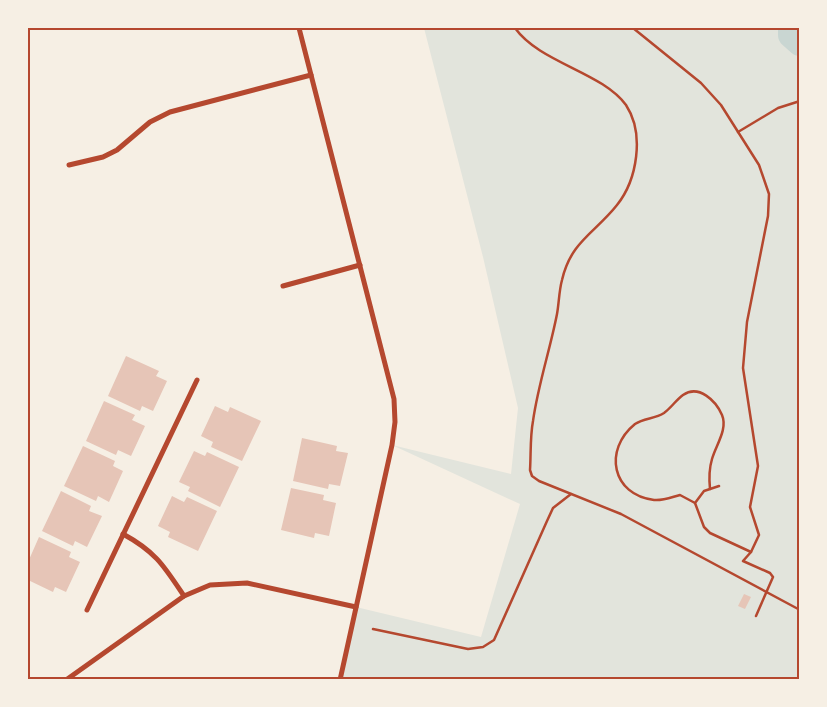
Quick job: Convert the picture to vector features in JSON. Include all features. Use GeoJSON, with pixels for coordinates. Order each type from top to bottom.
{"type":"FeatureCollection","features":[{"type":"Feature","properties":{"kind":"street"},"geometry":{"type":"LineString","coordinates":[[299,28],[391,383],[395,422],[340,680]]}},
{"type":"Feature","properties":{"kind":"street"},"geometry":{"type":"LineString","coordinates":[[69,165],[103,157],[117,150],[150,122],[170,112],[311,75]]}},
{"type":"Feature","properties":{"kind":"street"},"geometry":{"type":"LineString","coordinates":[[283,286],[360,265]]}},
{"type":"Feature","properties":{"kind":"street"},"geometry":{"type":"LineString","coordinates":[[88,610],[197,380]]}},
{"type":"Feature","properties":{"kind":"street"},"geometry":{"type":"LineString","coordinates":[[123,534],[143,545],[158,558],[184,596]]}},
{"type":"Feature","properties":{"kind":"street"},"geometry":{"type":"LineString","coordinates":[[66,680],[184,596],[210,585],[247,583],[356,607]]}},
{"type":"Feature","properties":{"kind":"path"},"geometry":{"type":"LineString","coordinates":[[515,28],[533,45],[613,92],[626,106],[634,126],[637,146],[635,163],[627,190],[617,205],[582,238],[568,262],[562,281],[560,299],[533,422],[530,470],[532,476],[538,481],[621,514],[800,610]]}},
{"type":"Feature","properties":{"kind":"path"},"geometry":{"type":"LineString","coordinates":[[632,28],[701,83],[720,105],[759,165],[769,194],[768,216],[747,322],[743,368],[758,466],[750,507],[759,535],[751,552],[743,561],[770,573],[773,577],[756,616]]}},
{"type":"Feature","properties":{"kind":"path"},"geometry":{"type":"LineString","coordinates":[[738,132],[778,108],[800,101]]}},
{"type":"Feature","properties":{"kind":"path"},"geometry":{"type":"LineString","coordinates":[[710,489],[709,474],[723,427],[723,417],[708,396],[692,392],[684,394],[663,414],[642,420],[635,425],[622,441],[615,460],[618,476],[633,493],[652,500],[661,500],[680,495],[695,503],[704,527],[710,533],[751,552]]}},
{"type":"Feature","properties":{"kind":"path"},"geometry":{"type":"LineString","coordinates":[[695,503],[704,491],[719,486]]}},
{"type":"Feature","properties":{"kind":"path"},"geometry":{"type":"LineString","coordinates":[[373,629],[468,649],[483,647],[494,640],[547,521],[554,508],[571,494]]}},
{"type":"Feature","properties":{"kind":"shaded area"},"geometry":{"type":"Polygon","coordinates":[[[424,28],[799,28],[799,679],[340,680],[356,607],[481,637],[520,504],[392,445],[511,474],[518,408],[483,257],[424,28]]]}},
{"type":"Feature","properties":{"kind":"building"},"geometry":{"type":"Polygon","coordinates":[[[126,356],[159,371],[156,376],[167,381],[153,411],[142,406],[140,411],[108,396],[126,356]]]}},
{"type":"Feature","properties":{"kind":"building"},"geometry":{"type":"Polygon","coordinates":[[[104,401],[135,415],[132,420],[145,426],[131,456],[118,450],[116,455],[86,441],[104,401]]]}},
{"type":"Feature","properties":{"kind":"building"},"geometry":{"type":"Polygon","coordinates":[[[215,406],[228,412],[230,407],[261,421],[242,461],[211,447],[213,442],[201,436],[215,406]]]}},
{"type":"Feature","properties":{"kind":"building"},"geometry":{"type":"Polygon","coordinates":[[[302,438],[337,446],[336,451],[348,453],[340,486],[329,484],[328,489],[293,481],[302,438]]]}},
{"type":"Feature","properties":{"kind":"building"},"geometry":{"type":"Polygon","coordinates":[[[83,446],[115,461],[113,466],[123,471],[109,502],[98,496],[96,501],[64,486],[83,446]]]}},
{"type":"Feature","properties":{"kind":"building"},"geometry":{"type":"Polygon","coordinates":[[[194,451],[205,456],[207,452],[239,467],[220,507],[188,491],[190,487],[179,482],[194,451]]]}},
{"type":"Feature","properties":{"kind":"building"},"geometry":{"type":"Polygon","coordinates":[[[291,488],[324,495],[323,500],[336,503],[329,536],[315,533],[314,538],[281,530],[291,488]]]}},
{"type":"Feature","properties":{"kind":"building"},"geometry":{"type":"Polygon","coordinates":[[[61,491],[91,506],[89,511],[102,516],[87,547],[75,541],[73,546],[42,531],[61,491]]]}},
{"type":"Feature","properties":{"kind":"building"},"geometry":{"type":"Polygon","coordinates":[[[172,496],[184,502],[187,497],[217,511],[198,551],[168,537],[170,532],[158,526],[172,496]]]}},
{"type":"Feature","properties":{"kind":"building"},"geometry":{"type":"Polygon","coordinates":[[[39,537],[71,552],[69,557],[80,562],[66,592],[55,587],[53,592],[28,580],[28,562],[39,537]]]}},
{"type":"Feature","properties":{"kind":"building"},"geometry":{"type":"Polygon","coordinates":[[[744,594],[751,597],[745,609],[738,606],[744,594]]]}},
{"type":"Feature","properties":{"kind":"waterway"},"geometry":{"type":"LineString","coordinates":[[791,28],[791,35],[800,43]]}}]}
